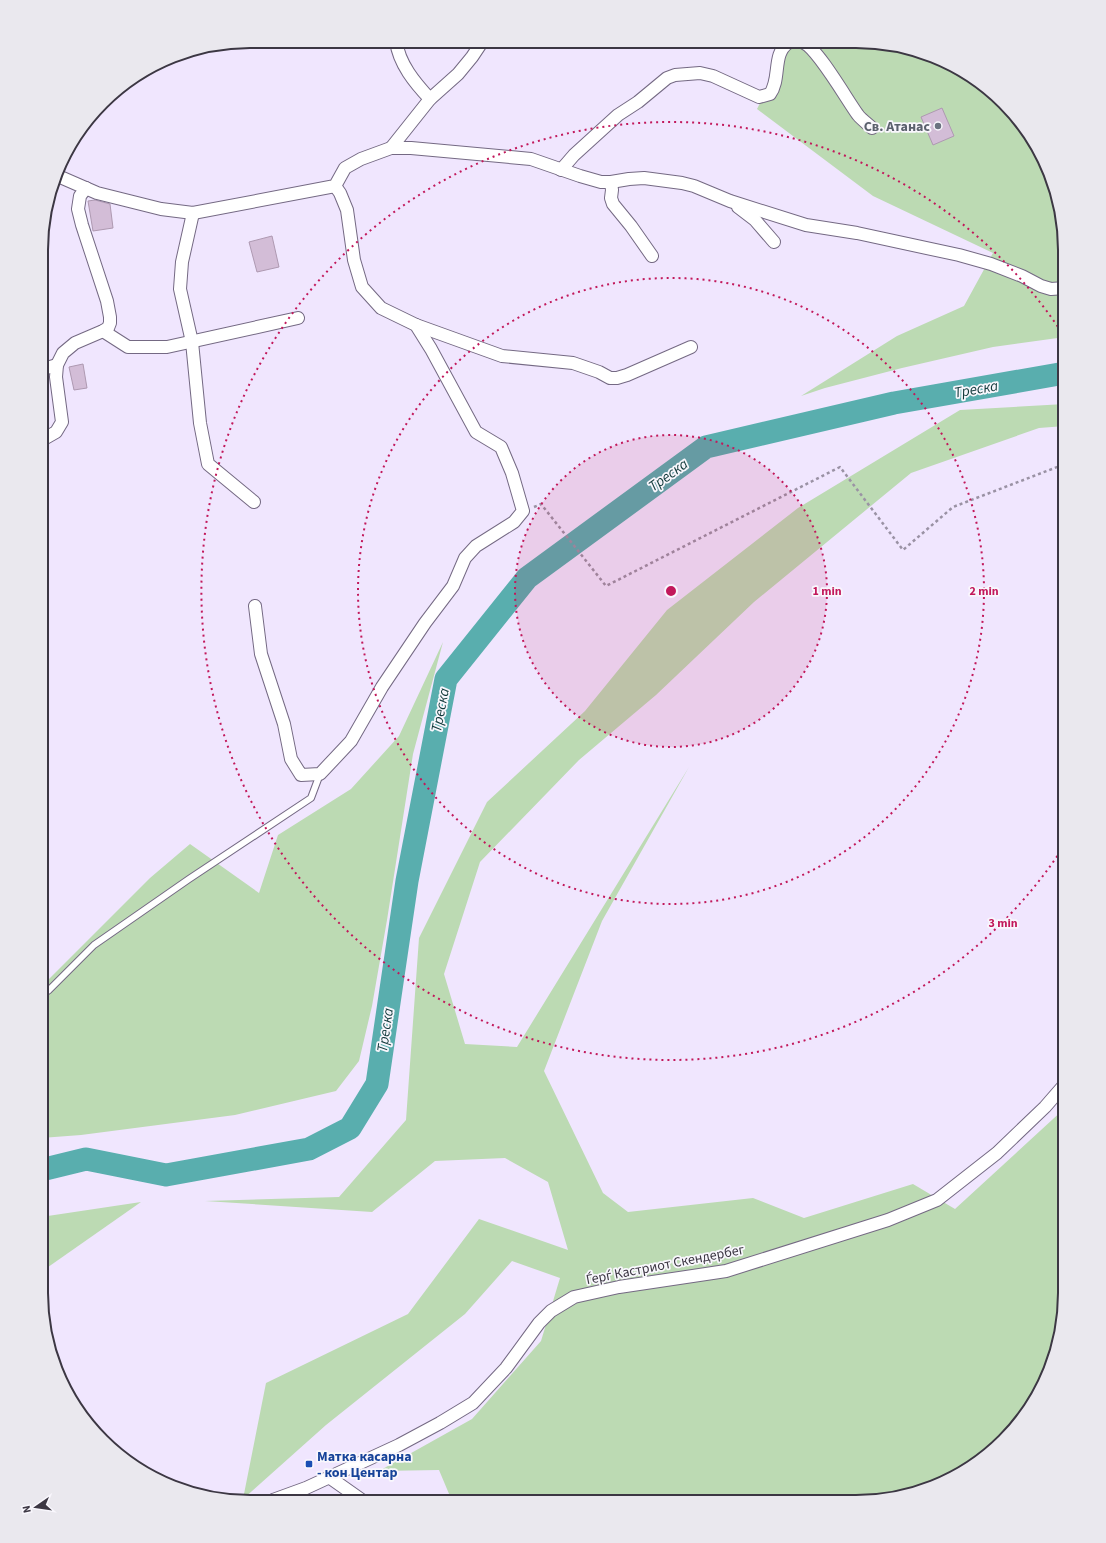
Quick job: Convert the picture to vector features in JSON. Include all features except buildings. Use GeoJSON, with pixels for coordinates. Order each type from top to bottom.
{"type":"FeatureCollection","features":[{"type":"Feature","properties":{"kind":"street"},"geometry":{"type":"LineString","coordinates":[[397,48],[402,61],[416,84],[430,99]]}},
{"type":"Feature","properties":{"kind":"street"},"geometry":{"type":"LineString","coordinates":[[391,148],[430,99],[458,74],[478,48]]}},
{"type":"Feature","properties":{"kind":"street"},"geometry":{"type":"LineString","coordinates":[[561,170],[574,155],[618,115],[638,102],[667,78],[675,75],[700,73],[713,76],[759,97],[770,94],[775,82],[780,54],[783,48]]}},
{"type":"Feature","properties":{"kind":"street"},"geometry":{"type":"LineString","coordinates":[[811,48],[859,116],[872,128]]}},
{"type":"Feature","properties":{"kind":"street"},"geometry":{"type":"LineString","coordinates":[[335,186],[345,168],[361,159],[391,148],[411,148],[531,159],[594,181],[610,182],[644,178],[682,183],[694,186],[730,201],[806,225],[857,233],[959,255],[996,266],[1040,286],[1051,289],[1058,288]]}},
{"type":"Feature","properties":{"kind":"street"},"geometry":{"type":"LineString","coordinates":[[62,178],[97,193],[161,209],[193,212],[335,186]]}},
{"type":"Feature","properties":{"kind":"street"},"geometry":{"type":"LineString","coordinates":[[610,182],[613,204],[631,226],[652,256]]}},
{"type":"Feature","properties":{"kind":"street"},"geometry":{"type":"LineString","coordinates":[[335,186],[348,210],[354,260],[362,287],[381,308],[416,325],[502,356],[573,363],[599,372],[610,378],[617,378],[627,375],[691,347]]}},
{"type":"Feature","properties":{"kind":"street"},"geometry":{"type":"LineString","coordinates":[[48,437],[56,432],[62,422],[56,377],[57,365],[63,353],[75,343],[108,328],[110,323],[108,301],[78,209],[80,196],[86,188]]}},
{"type":"Feature","properties":{"kind":"street"},"geometry":{"type":"LineString","coordinates":[[730,201],[755,220],[774,242]]}},
{"type":"Feature","properties":{"kind":"street"},"geometry":{"type":"LineString","coordinates":[[193,212],[182,262],[180,289],[192,342],[200,423],[208,464],[254,502]]}},
{"type":"Feature","properties":{"kind":"street"},"geometry":{"type":"LineString","coordinates":[[103,331],[128,347],[167,347],[298,318]]}},
{"type":"Feature","properties":{"kind":"street"},"geometry":{"type":"LineString","coordinates":[[255,606],[261,654],[284,724],[290,759],[301,775],[320,774],[351,741],[387,680],[425,623],[453,586],[465,558],[476,546],[514,522],[523,511],[512,473],[501,447],[476,432],[431,349],[416,325]]}},
{"type":"Feature","properties":{"kind":"street"},"geometry":{"type":"LineString","coordinates":[[48,365],[57,365]]}},
{"type":"Feature","properties":{"kind":"street"},"geometry":{"type":"LineString","coordinates":[[48,368],[57,365]]}},
{"type":"Feature","properties":{"kind":"street","name":"Ѓерѓ Кастриот Скендербег"},"geometry":{"type":"LineString","coordinates":[[298,1495],[329,1477],[399,1445],[440,1424],[473,1403],[506,1368],[538,1323],[551,1311],[574,1297],[619,1287],[726,1271],[888,1220],[937,1200],[997,1153],[1045,1108],[1058,1092]]}},
{"type":"Feature","properties":{"kind":"street"},"geometry":{"type":"LineString","coordinates":[[329,1477],[355,1495]]}},
{"type":"Feature","properties":{"kind":"lane"},"geometry":{"type":"LineString","coordinates":[[48,991],[94,945],[189,879],[311,798],[320,774]]}},
{"type":"Feature","properties":{"kind":"path"},"geometry":{"type":"LineString","coordinates":[[542,506],[606,586],[840,467],[903,550],[953,507],[1058,467]]}},
{"type":"Feature","properties":{"kind":"green space"},"geometry":{"type":"Polygon","coordinates":[[[776,48],[869,48],[908,55],[933,63],[957,75],[989,98],[1008,117],[1031,149],[1043,173],[1051,198],[1058,237],[1058,338],[993,347],[902,368],[825,388],[801,396],[897,336],[964,306],[993,253],[873,196],[757,109],[768,87],[776,48]]]}},
{"type":"Feature","properties":{"kind":"green space"},"geometry":{"type":"Polygon","coordinates":[[[1058,404],[1058,427],[1039,428],[911,473],[754,602],[656,695],[579,760],[480,862],[444,974],[465,1044],[517,1047],[689,767],[602,921],[544,1071],[603,1193],[628,1212],[753,1198],[804,1218],[913,1184],[955,1209],[1058,1114],[1058,1306],[1051,1345],[1043,1370],[1024,1405],[999,1436],[979,1453],[957,1468],[933,1480],[908,1488],[869,1495],[449,1495],[439,1470],[379,1471],[472,1419],[541,1341],[560,1278],[512,1261],[465,1314],[326,1425],[247,1495],[244,1495],[266,1383],[408,1314],[479,1219],[568,1250],[548,1182],[505,1158],[435,1161],[372,1212],[205,1201],[339,1197],[406,1120],[419,938],[487,802],[585,711],[667,610],[798,508],[960,410],[1058,404]]]}},
{"type":"Feature","properties":{"kind":"green space"},"geometry":{"type":"Polygon","coordinates":[[[443,642],[413,754],[372,1006],[359,1061],[336,1091],[235,1115],[81,1135],[48,1137],[48,980],[150,878],[190,844],[259,893],[278,835],[351,789],[399,736],[443,642]]]}},
{"type":"Feature","properties":{"kind":"green space"},"geometry":{"type":"Polygon","coordinates":[[[141,1202],[48,1267],[48,1216],[141,1202]]]}},
{"type":"Feature","properties":{"kind":"waterway","name":"Треска"},"geometry":{"type":"LineString","coordinates":[[48,1168],[86,1159],[166,1175],[309,1149],[350,1128],[377,1084],[407,881],[446,679],[527,578],[706,447],[894,403],[1058,374]]}},
{"type":"Feature","properties":{"kind":"place","name":"Св. Атанас"},"geometry":{"type":"Point","coordinates":[938,126]}},
{"type":"Feature","properties":{"kind":"place","name":"Матка касарна - кон Центар"},"geometry":{"type":"Point","coordinates":[309,1464]}}]}
